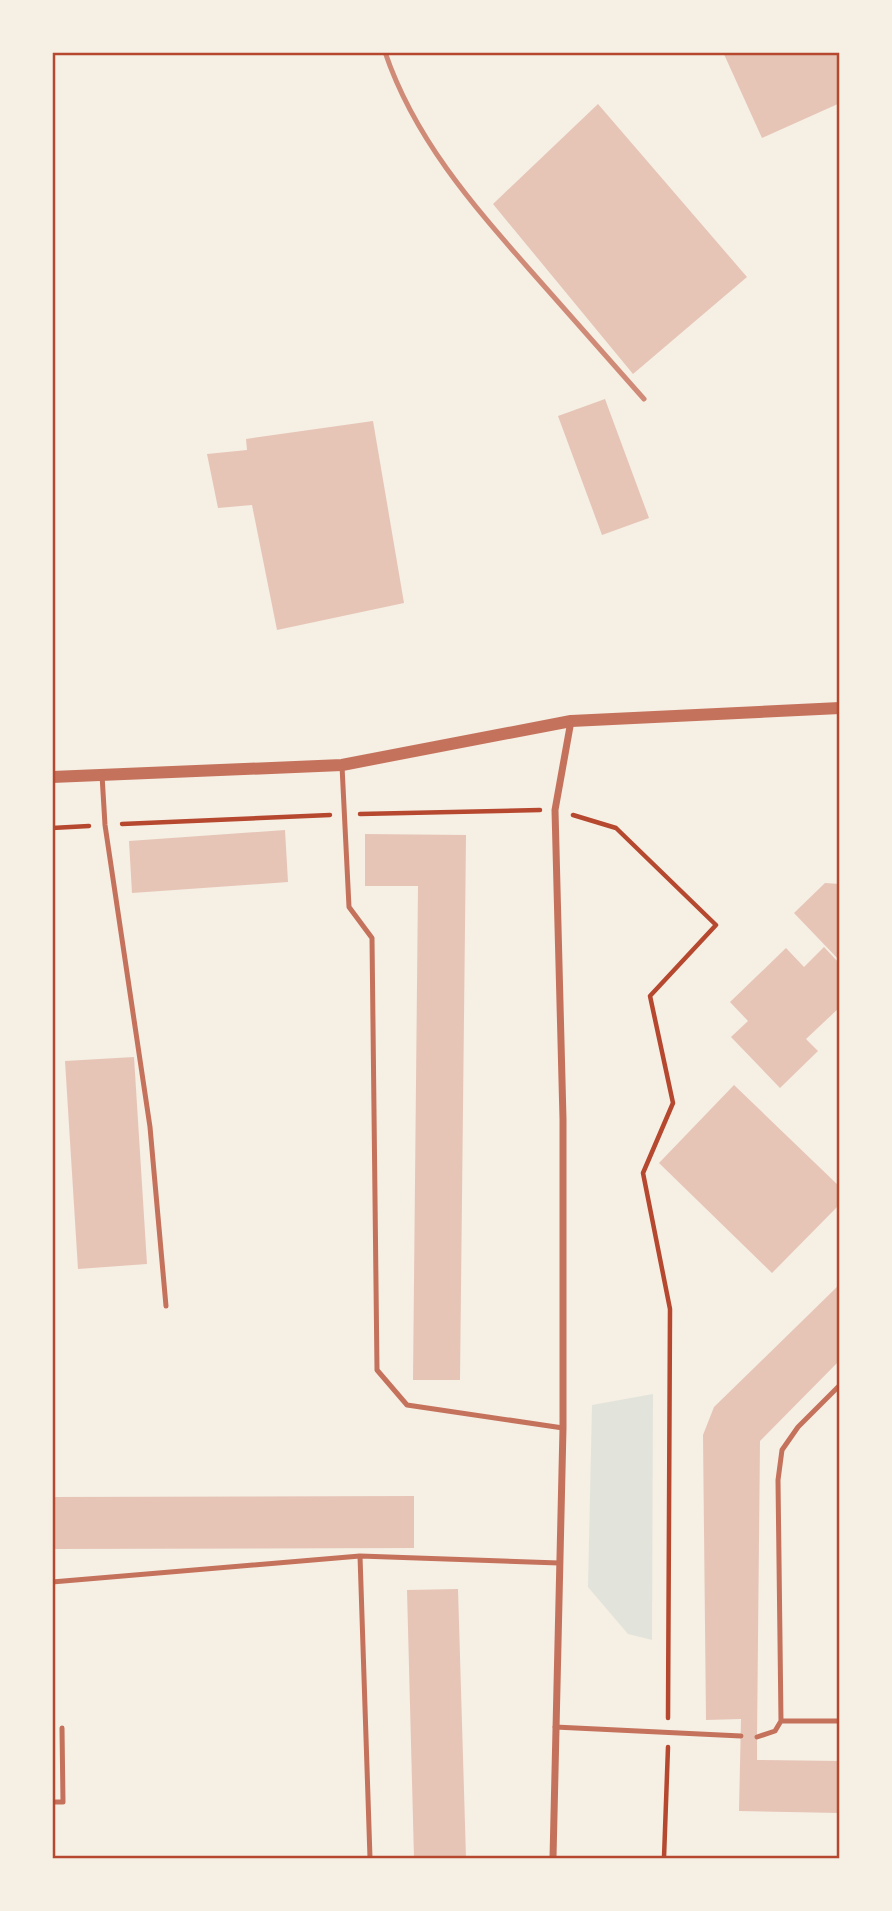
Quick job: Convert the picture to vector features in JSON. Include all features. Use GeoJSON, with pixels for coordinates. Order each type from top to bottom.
{"type":"FeatureCollection","features":[{"type":"Feature","properties":{"kind":"street"},"geometry":{"type":"LineString","coordinates":[[52,777],[342,765],[571,721],[839,710]]}},
{"type":"Feature","properties":{"kind":"street"},"geometry":{"type":"LineString","coordinates":[[553,1858],[563,1428],[562,1105],[555,810],[571,721]]}},
{"type":"Feature","properties":{"kind":"lane"},"geometry":{"type":"LineString","coordinates":[[342,765],[349,907],[372,938],[377,1370],[407,1405],[563,1428]]}},
{"type":"Feature","properties":{"kind":"lane"},"geometry":{"type":"LineString","coordinates":[[102,775],[106,825],[150,1127],[166,1306]]}},
{"type":"Feature","properties":{"kind":"lane"},"geometry":{"type":"LineString","coordinates":[[757,1737],[775,1731],[781,1721],[778,1480],[782,1450],[798,1426],[839,1385]]}},
{"type":"Feature","properties":{"kind":"lane"},"geometry":{"type":"LineString","coordinates":[[52,1582],[360,1556],[559,1563]]}},
{"type":"Feature","properties":{"kind":"lane"},"geometry":{"type":"LineString","coordinates":[[360,1556],[370,1858]]}},
{"type":"Feature","properties":{"kind":"lane"},"geometry":{"type":"LineString","coordinates":[[781,1721],[839,1721]]}},
{"type":"Feature","properties":{"kind":"lane"},"geometry":{"type":"LineString","coordinates":[[555,1727],[741,1736]]}},
{"type":"Feature","properties":{"kind":"lane"},"geometry":{"type":"LineString","coordinates":[[52,1802],[63,1802],[62,1728]]}},
{"type":"Feature","properties":{"kind":"path"},"geometry":{"type":"LineString","coordinates":[[52,828],[345,814],[555,810],[615,828],[716,925],[650,996],[673,1103],[643,1173],[670,1309],[668,1734],[664,1858]]}},
{"type":"Feature","properties":{"kind":"shaded area"},"geometry":{"type":"Polygon","coordinates":[[[653,1394],[652,1640],[628,1634],[588,1587],[592,1405],[653,1394]]]}},
{"type":"Feature","properties":{"kind":"building"},"geometry":{"type":"Polygon","coordinates":[[[723,52],[840,52],[840,103],[762,138],[723,52]]]}},
{"type":"Feature","properties":{"kind":"building"},"geometry":{"type":"Polygon","coordinates":[[[598,104],[747,277],[633,374],[493,204],[598,104]]]}},
{"type":"Feature","properties":{"kind":"building"},"geometry":{"type":"Polygon","coordinates":[[[605,399],[649,518],[602,535],[558,416],[605,399]]]}},
{"type":"Feature","properties":{"kind":"building"},"geometry":{"type":"Polygon","coordinates":[[[373,421],[404,603],[277,630],[252,505],[218,508],[207,454],[247,450],[246,439],[373,421]]]}},
{"type":"Feature","properties":{"kind":"building"},"geometry":{"type":"Polygon","coordinates":[[[285,830],[288,882],[132,893],[129,841],[285,830]]]}},
{"type":"Feature","properties":{"kind":"building"},"geometry":{"type":"Polygon","coordinates":[[[365,834],[466,835],[460,1380],[413,1380],[418,886],[365,886],[365,834]]]}},
{"type":"Feature","properties":{"kind":"building"},"geometry":{"type":"Polygon","coordinates":[[[825,883],[840,884],[840,961],[794,913],[825,883]]]}},
{"type":"Feature","properties":{"kind":"building"},"geometry":{"type":"Polygon","coordinates":[[[824,947],[840,964],[840,1007],[806,1039],[818,1051],[780,1088],[731,1037],[748,1021],[730,1002],[786,948],[804,967],[824,947]]]}},
{"type":"Feature","properties":{"kind":"building"},"geometry":{"type":"Polygon","coordinates":[[[134,1057],[147,1264],[78,1269],[65,1061],[134,1057]]]}},
{"type":"Feature","properties":{"kind":"building"},"geometry":{"type":"Polygon","coordinates":[[[734,1085],[840,1187],[840,1204],[772,1273],[659,1163],[734,1085]]]}},
{"type":"Feature","properties":{"kind":"building"},"geometry":{"type":"Polygon","coordinates":[[[840,1284],[840,1360],[760,1441],[757,1760],[840,1761],[840,1813],[739,1811],[741,1719],[706,1720],[703,1435],[714,1407],[840,1284]]]}},
{"type":"Feature","properties":{"kind":"building"},"geometry":{"type":"Polygon","coordinates":[[[414,1496],[414,1548],[52,1549],[52,1497],[414,1496]]]}},
{"type":"Feature","properties":{"kind":"building"},"geometry":{"type":"Polygon","coordinates":[[[458,1589],[466,1858],[414,1858],[407,1590],[458,1589]]]}},
{"type":"Feature","properties":{"kind":"railway"},"geometry":{"type":"LineString","coordinates":[[385,52],[412,113],[466,195],[644,399]]}}]}
